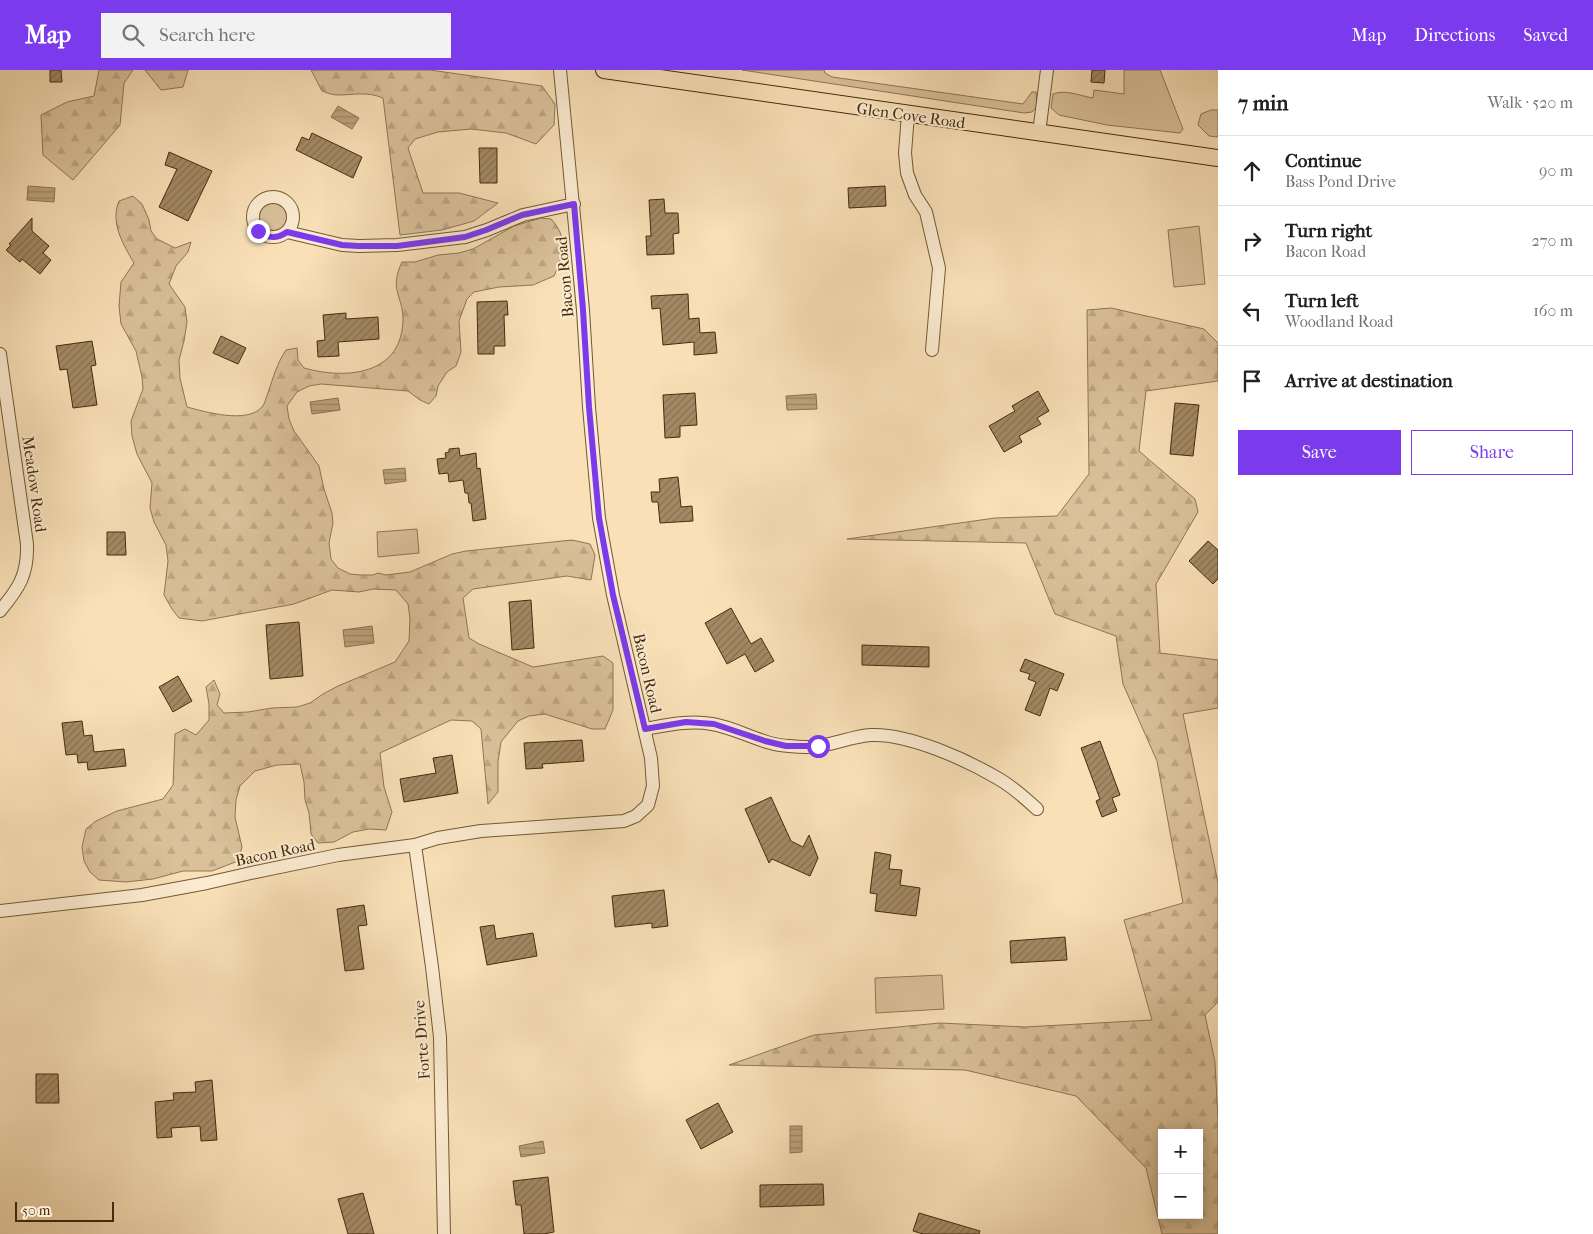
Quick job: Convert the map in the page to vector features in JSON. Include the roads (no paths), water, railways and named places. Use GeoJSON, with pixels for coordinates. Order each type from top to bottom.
{"type":"FeatureCollection","features":[{"type":"Feature","properties":{"kind":"main road","name":"Glen Cove Road"},"geometry":{"type":"LineString","coordinates":[[604,70],[1218,158]]}},
{"type":"Feature","properties":{"kind":"street","name":"Bacon Road"},"geometry":{"type":"LineString","coordinates":[[0,912],[142,895],[338,855],[415,845],[438,838],[481,831],[624,821],[636,816],[648,805],[653,786],[651,758],[613,595],[599,518],[574,204],[560,70]]}},
{"type":"Feature","properties":{"kind":"street"},"geometry":{"type":"LineString","coordinates":[[1039,133],[1047,70]]}},
{"type":"Feature","properties":{"kind":"street"},"geometry":{"type":"LineString","coordinates":[[908,114],[905,153],[906,172],[915,195],[926,212],[939,268],[932,350]]}},
{"type":"Feature","properties":{"kind":"street"},"geometry":{"type":"LineString","coordinates":[[287,232],[342,245],[397,246],[465,237],[522,215],[574,204]]}},
{"type":"Feature","properties":{"kind":"street","name":"Meadow Road"},"geometry":{"type":"LineString","coordinates":[[0,354],[27,560],[24,574],[14,594],[0,611]]}},
{"type":"Feature","properties":{"kind":"street"},"geometry":{"type":"LineString","coordinates":[[645,729],[686,722],[714,724],[786,746],[818,746],[871,735],[901,738],[935,749],[1000,779],[1020,793],[1037,809]]}},
{"type":"Feature","properties":{"kind":"street","name":"Forte Drive"},"geometry":{"type":"LineString","coordinates":[[415,845],[440,1037],[444,1234]]}}]}
